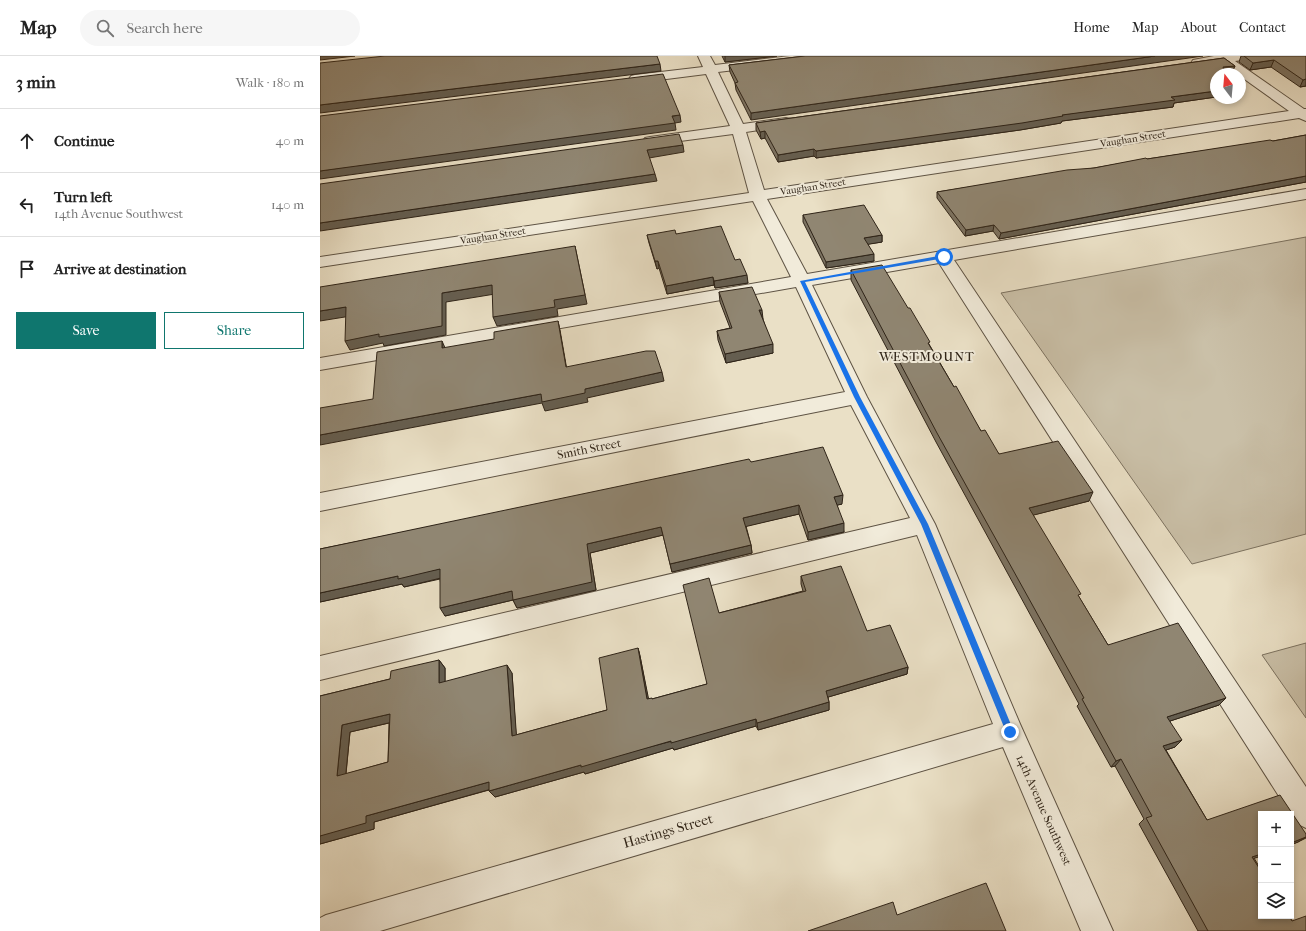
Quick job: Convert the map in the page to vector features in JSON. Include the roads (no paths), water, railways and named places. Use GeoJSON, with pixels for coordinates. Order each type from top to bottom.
{"type":"FeatureCollection","features":[{"type":"Feature","properties":{"kind":"street"},"geometry":{"type":"LineString","coordinates":[[624,80],[707,63],[819,56]]}},
{"type":"Feature","properties":{"kind":"street"},"geometry":{"type":"LineString","coordinates":[[1185,64],[1222,57],[1246,56]]}},
{"type":"Feature","properties":{"kind":"street"},"geometry":{"type":"LineString","coordinates":[[1222,57],[1304,115]]}},
{"type":"Feature","properties":{"kind":"street","name":"14th Avenue Southwest"},"geometry":{"type":"LineString","coordinates":[[707,63],[738,128],[758,196],[802,281],[857,397],[924,524],[1010,732],[1096,931]]}},
{"type":"Feature","properties":{"kind":"street","name":"Vaughan Street"},"geometry":{"type":"LineString","coordinates":[[320,262],[1304,115]]}},
{"type":"Feature","properties":{"kind":"street"},"geometry":{"type":"LineString","coordinates":[[636,143],[801,119]]}},
{"type":"Feature","properties":{"kind":"street"},"geometry":{"type":"LineString","coordinates":[[320,364],[1306,194]]}},
{"type":"Feature","properties":{"kind":"street"},"geometry":{"type":"LineString","coordinates":[[944,257],[1306,813]]}},
{"type":"Feature","properties":{"kind":"street","name":"Smith Street"},"geometry":{"type":"LineString","coordinates":[[320,502],[857,397]]}},
{"type":"Feature","properties":{"kind":"street"},"geometry":{"type":"LineString","coordinates":[[320,668],[924,524]]}},
{"type":"Feature","properties":{"kind":"street","name":"Hastings Street"},"geometry":{"type":"LineString","coordinates":[[326,931],[1010,732]]}},
{"type":"Feature","properties":{"kind":"district","name":"WESTMOUNT"},"geometry":{"type":"Point","coordinates":[927,356]}}]}
